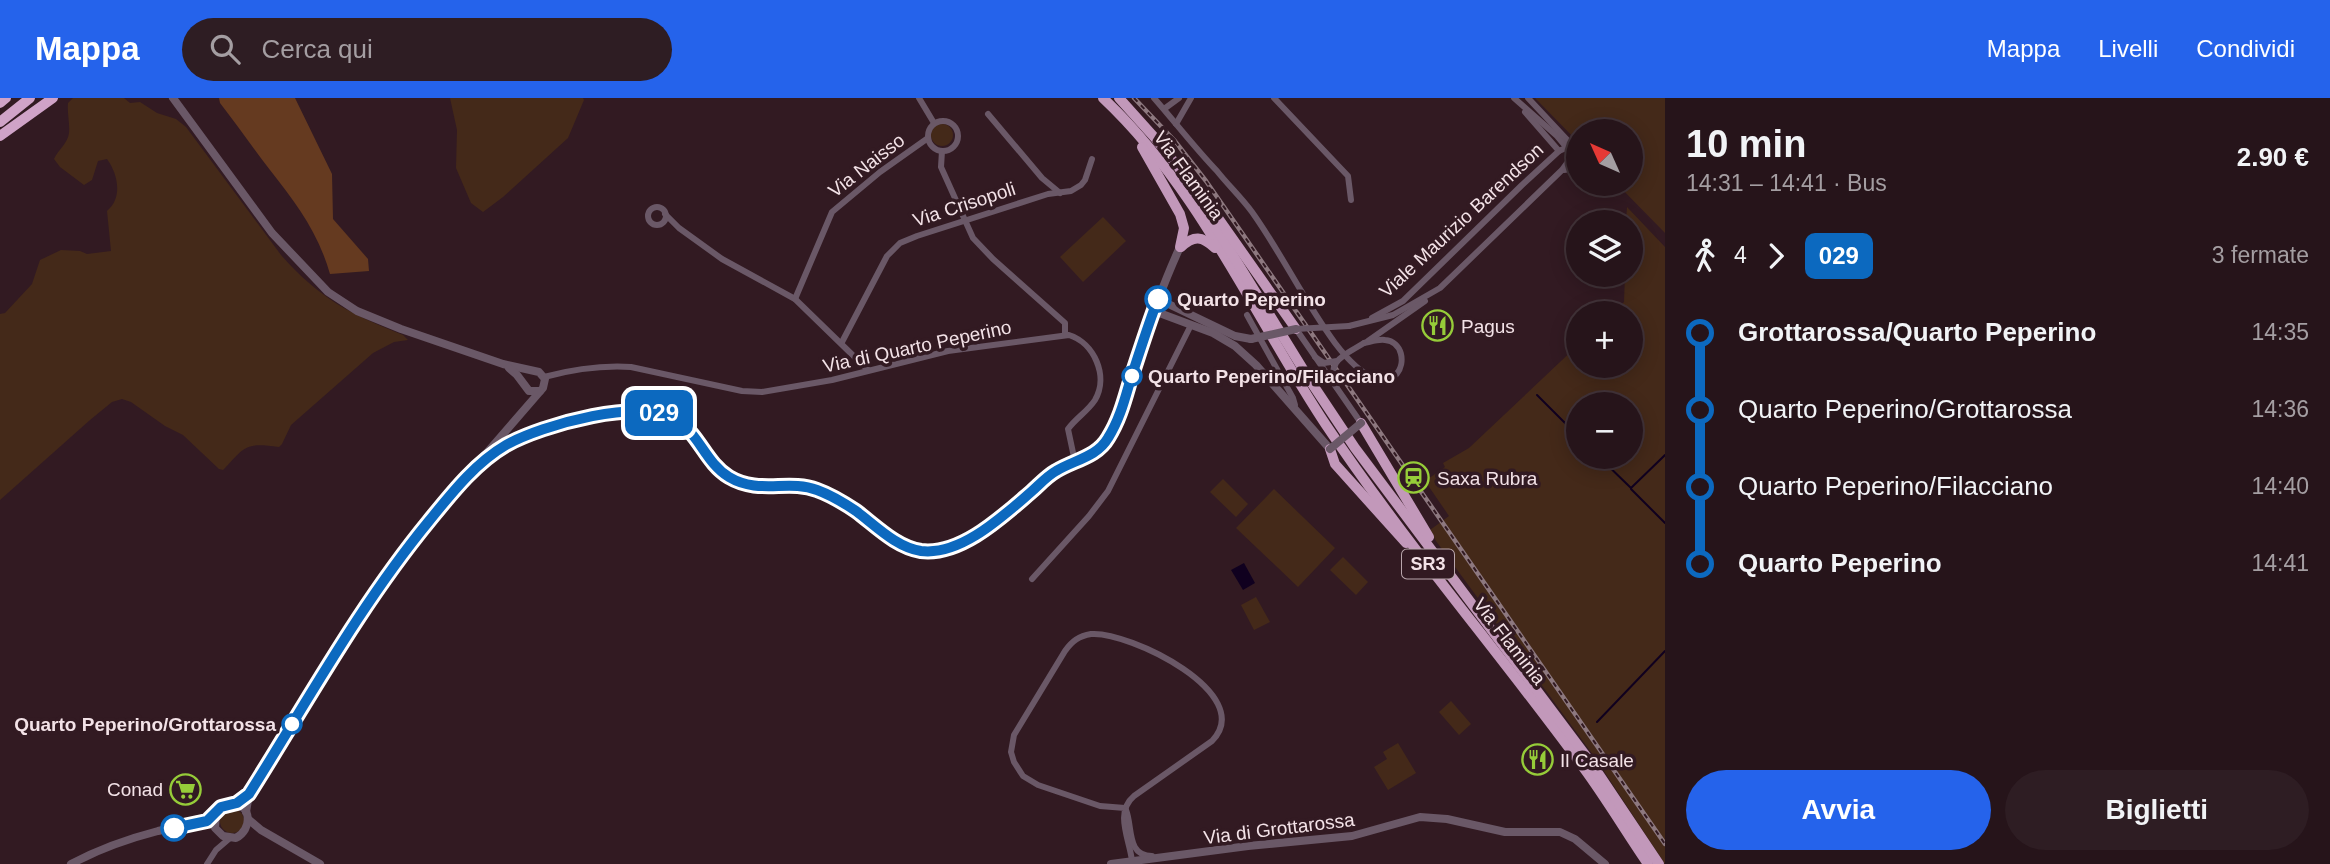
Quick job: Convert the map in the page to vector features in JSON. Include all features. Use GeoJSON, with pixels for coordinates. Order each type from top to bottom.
{"type":"FeatureCollection","features":[{"type":"Feature","properties":{"kind":"highway"},"geometry":{"type":"LineString","coordinates":[[0,103],[6,98]]}},
{"type":"Feature","properties":{"kind":"highway"},"geometry":{"type":"LineString","coordinates":[[0,122],[30,98]]}},
{"type":"Feature","properties":{"kind":"highway"},"geometry":{"type":"LineString","coordinates":[[0,136],[54,98]]}},
{"type":"Feature","properties":{"kind":"highway"},"geometry":{"type":"LineString","coordinates":[[0,142],[54,98]]}},
{"type":"Feature","properties":{"kind":"highway","name":"Via Flaminia"},"geometry":{"type":"LineString","coordinates":[[1103,98],[1161,162],[1222,254],[1326,425],[1584,767],[1648,864]]}},
{"type":"Feature","properties":{"kind":"highway","name":"Via Flaminia"},"geometry":{"type":"LineString","coordinates":[[1118,98],[1155,138],[1191,186],[1327,407],[1592,764],[1658,864]]}},
{"type":"Feature","properties":{"kind":"highway"},"geometry":{"type":"LineString","coordinates":[[1118,112],[1143,147],[1178,210],[1184,228],[1180,247]]}},
{"type":"Feature","properties":{"kind":"highway"},"geometry":{"type":"LineString","coordinates":[[1191,186],[1222,223],[1296,329]]}},
{"type":"Feature","properties":{"kind":"highway"},"geometry":{"type":"LineString","coordinates":[[1180,247],[1190,239],[1199,237],[1210,242],[1222,254]]}},
{"type":"Feature","properties":{"kind":"highway"},"geometry":{"type":"LineString","coordinates":[[1362,423],[1446,568]]}},
{"type":"Feature","properties":{"kind":"highway"},"geometry":{"type":"LineString","coordinates":[[1330,449],[1340,470],[1432,568]]}},
{"type":"Feature","properties":{"kind":"street"},"geometry":{"type":"LineString","coordinates":[[71,864],[121,841],[158,831],[198,825],[207,821],[223,806],[233,804],[249,794],[385,578],[424,527],[545,385],[544,377],[537,371],[503,364],[401,329],[357,311],[328,292],[272,233],[173,98]]}},
{"type":"Feature","properties":{"kind":"street"},"geometry":{"type":"LineString","coordinates":[[919,98],[934,123]]}},
{"type":"Feature","properties":{"kind":"street"},"geometry":{"type":"LineString","coordinates":[[1154,98],[1246,205],[1331,337],[1353,365],[1378,380],[1387,380],[1396,375],[1401,368],[1402,358],[1394,343],[1382,340],[1364,343]]}},
{"type":"Feature","properties":{"kind":"street"},"geometry":{"type":"LineString","coordinates":[[1164,109],[1179,98]]}},
{"type":"Feature","properties":{"kind":"street"},"geometry":{"type":"LineString","coordinates":[[1176,124],[1191,98]]}},
{"type":"Feature","properties":{"kind":"street"},"geometry":{"type":"LineString","coordinates":[[1274,98],[1349,176],[1351,200]]}},
{"type":"Feature","properties":{"kind":"street"},"geometry":{"type":"LineString","coordinates":[[1513,98],[1566,146]]}},
{"type":"Feature","properties":{"kind":"street","name":"Viale Maurizio Barendson"},"geometry":{"type":"LineString","coordinates":[[1357,324],[1400,303],[1559,151],[1513,98]]}},
{"type":"Feature","properties":{"kind":"street"},"geometry":{"type":"LineString","coordinates":[[1528,98],[1566,144]]}},
{"type":"Feature","properties":{"kind":"street"},"geometry":{"type":"LineString","coordinates":[[988,114],[1042,178],[1060,193]]}},
{"type":"Feature","properties":{"kind":"street"},"geometry":{"type":"LineString","coordinates":[[947,121],[957,129],[957,142],[951,149],[942,151],[933,147],[928,138],[934,123],[947,121]]}},
{"type":"Feature","properties":{"kind":"street","name":"Via Naisso"},"geometry":{"type":"LineString","coordinates":[[795,299],[832,212],[871,179],[928,138]]}},
{"type":"Feature","properties":{"kind":"street"},"geometry":{"type":"LineString","coordinates":[[942,151],[942,167],[973,237],[993,259],[1065,323],[1065,335],[1075,337],[1087,346],[1097,362],[1100,373],[1098,393],[1068,429],[1075,462]]}},
{"type":"Feature","properties":{"kind":"street"},"geometry":{"type":"LineString","coordinates":[[1559,151],[1566,152]]}},
{"type":"Feature","properties":{"kind":"street","name":"Via Crisopoli"},"geometry":{"type":"LineString","coordinates":[[842,342],[883,263],[893,250],[909,239],[964,220],[1048,194],[1071,191],[1081,185],[1092,165],[1092,159]]}},
{"type":"Feature","properties":{"kind":"street","name":"Viale Maurizio Barendson"},"geometry":{"type":"LineString","coordinates":[[1158,299],[1235,335],[1251,339],[1296,329],[1349,326],[1393,315],[1440,288],[1566,164]]}},
{"type":"Feature","properties":{"kind":"street"},"geometry":{"type":"LineString","coordinates":[[1562,170],[1566,170]]}},
{"type":"Feature","properties":{"kind":"street"},"geometry":{"type":"LineString","coordinates":[[1522,185],[1530,187],[1534,197]]}},
{"type":"Feature","properties":{"kind":"street"},"geometry":{"type":"LineString","coordinates":[[665,217],[722,259],[795,299],[868,370]]}},
{"type":"Feature","properties":{"kind":"street"},"geometry":{"type":"LineString","coordinates":[[469,475],[501,449],[531,434],[565,423],[615,413],[650,411],[675,418],[690,431],[708,459],[730,477],[754,486],[807,487],[817,490],[855,510],[895,541],[912,549],[947,549],[968,540],[1003,515],[1054,472],[1098,451],[1108,438],[1123,407],[1154,310],[1180,247]]}},
{"type":"Feature","properties":{"kind":"street"},"geometry":{"type":"LineString","coordinates":[[1443,262],[1447,271],[1456,272]]}},
{"type":"Feature","properties":{"kind":"street"},"geometry":{"type":"LineString","coordinates":[[1315,357],[1324,363],[1337,361],[1395,323],[1440,288]]}},
{"type":"Feature","properties":{"kind":"street"},"geometry":{"type":"LineString","coordinates":[[1154,310],[1213,333],[1236,346],[1330,449],[1362,423],[1296,329]]}},
{"type":"Feature","properties":{"kind":"street"},"geometry":{"type":"LineString","coordinates":[[1247,314],[1293,398],[1296,405],[1294,408]]}},
{"type":"Feature","properties":{"kind":"street"},"geometry":{"type":"LineString","coordinates":[[1032,579],[1108,491],[1191,325]]}},
{"type":"Feature","properties":{"kind":"street","name":"Via di Quarto Peperino"},"geometry":{"type":"LineString","coordinates":[[544,377],[583,368],[622,366],[762,393],[832,380],[948,351],[1065,335]]}},
{"type":"Feature","properties":{"kind":"street"},"geometry":{"type":"LineString","coordinates":[[1337,361],[1331,374],[1337,388]]}},
{"type":"Feature","properties":{"kind":"street"},"geometry":{"type":"LineString","coordinates":[[503,364],[514,372],[525,387],[528,396],[524,409]]}},
{"type":"Feature","properties":{"kind":"street"},"geometry":{"type":"LineString","coordinates":[[525,387],[525,376],[532,371]]}},
{"type":"Feature","properties":{"kind":"street"},"geometry":{"type":"LineString","coordinates":[[525,387],[534,392],[541,390]]}},
{"type":"Feature","properties":{"kind":"street"},"geometry":{"type":"LineString","coordinates":[[509,427],[518,433],[531,434]]}},
{"type":"Feature","properties":{"kind":"street"},"geometry":{"type":"LineString","coordinates":[[501,436],[517,441]]}},
{"type":"Feature","properties":{"kind":"street"},"geometry":{"type":"LineString","coordinates":[[1125,808],[1100,806],[1029,781],[1018,770],[1011,752],[1014,735],[1065,651],[1075,639],[1084,636],[1098,635],[1127,642],[1172,662],[1213,694],[1222,712],[1220,730],[1212,741],[1131,798],[1125,808],[1124,817],[1131,857]]}},
{"type":"Feature","properties":{"kind":"street"},"geometry":{"type":"LineString","coordinates":[[245,831],[249,794]]}},
{"type":"Feature","properties":{"kind":"street"},"geometry":{"type":"LineString","coordinates":[[233,804],[240,806],[261,830],[320,864]]}},
{"type":"Feature","properties":{"kind":"street"},"geometry":{"type":"LineString","coordinates":[[1125,808],[1129,816],[1131,857]]}},
{"type":"Feature","properties":{"kind":"street"},"geometry":{"type":"LineString","coordinates":[[216,814],[214,822],[219,839],[216,850]]}},
{"type":"Feature","properties":{"kind":"street","name":"Via di Grottarossa"},"geometry":{"type":"LineString","coordinates":[[1111,864],[1131,857],[1180,855],[1352,836],[1411,818],[1429,817],[1505,832],[1560,832],[1575,839],[1605,864]]}},
{"type":"Feature","properties":{"kind":"street"},"geometry":{"type":"LineString","coordinates":[[198,825],[230,838]]}},
{"type":"Feature","properties":{"kind":"street"},"geometry":{"type":"LineString","coordinates":[[207,864],[216,850],[230,838],[238,837],[245,831],[261,830]]}},
{"type":"Feature","properties":{"kind":"street"},"geometry":{"type":"LineString","coordinates":[[1132,843],[1136,850],[1144,855],[1180,855]]}},
{"type":"Feature","properties":{"kind":"shaded area"},"geometry":{"type":"Polygon","coordinates":[[[73,98],[124,98],[130,103],[140,102],[157,113],[176,119],[186,127],[295,270],[337,304],[403,335],[408,340],[394,342],[373,353],[291,425],[279,447],[259,445],[246,448],[223,470],[183,435],[122,399],[112,402],[90,420],[0,500],[0,314],[5,313],[32,284],[40,260],[61,250],[87,254],[111,251],[107,211],[115,199],[117,186],[111,165],[107,159],[98,161],[92,180],[84,185],[60,167],[54,159],[68,137],[68,103],[73,98]]]}},
{"type":"Feature","properties":{"kind":"shaded area"},"geometry":{"type":"Polygon","coordinates":[[[219,98],[295,98],[332,174],[333,219],[368,259],[369,271],[330,274],[305,219],[219,98]]]}},
{"type":"Feature","properties":{"kind":"shaded area"},"geometry":{"type":"Polygon","coordinates":[[[450,98],[584,100],[568,138],[483,212],[471,203],[456,168],[457,130],[450,98]]]}},
{"type":"Feature","properties":{"kind":"shaded area"},"geometry":{"type":"Polygon","coordinates":[[[1535,98],[1665,98],[1665,233],[1629,196],[1643,196],[1643,119],[1566,119],[1566,130],[1535,98]]]}},
{"type":"Feature","properties":{"kind":"shaded area"},"geometry":{"type":"Polygon","coordinates":[[[942,124],[950,127],[953,135],[950,143],[942,146],[934,143],[931,135],[934,127],[942,124]]]}},
{"type":"Feature","properties":{"kind":"shaded area"},"geometry":{"type":"Polygon","coordinates":[[[1103,217],[1126,241],[1083,282],[1060,257],[1103,217]]]}},
{"type":"Feature","properties":{"kind":"shaded area"},"geometry":{"type":"Polygon","coordinates":[[[1643,224],[1665,247],[1665,864],[1596,759],[1436,541],[1430,530],[1449,516],[1425,481],[1445,467],[1443,463],[1469,448],[1566,356],[1566,378],[1643,378],[1643,301],[1624,301],[1625,287],[1643,287],[1643,224]]]}},
{"type":"Feature","properties":{"kind":"shaded area"},"geometry":{"type":"Polygon","coordinates":[[[1223,479],[1248,504],[1236,517],[1210,492],[1223,479]]]}},
{"type":"Feature","properties":{"kind":"shaded area"},"geometry":{"type":"Polygon","coordinates":[[[1274,489],[1335,548],[1298,587],[1236,528],[1274,489]]]}},
{"type":"Feature","properties":{"kind":"shaded area"},"geometry":{"type":"Polygon","coordinates":[[[1343,557],[1368,582],[1356,595],[1330,570],[1343,557]]]}},
{"type":"Feature","properties":{"kind":"shaded area"},"geometry":{"type":"Polygon","coordinates":[[[1244,563],[1255,583],[1243,590],[1231,570],[1244,563]]]}},
{"type":"Feature","properties":{"kind":"shaded area"},"geometry":{"type":"Polygon","coordinates":[[[1256,597],[1270,622],[1254,630],[1241,605],[1256,597]]]}},
{"type":"Feature","properties":{"kind":"shaded area"},"geometry":{"type":"Polygon","coordinates":[[[1451,701],[1471,724],[1459,735],[1439,712],[1451,701]]]}},
{"type":"Feature","properties":{"kind":"shaded area"},"geometry":{"type":"Polygon","coordinates":[[[1398,743],[1416,773],[1388,790],[1374,767],[1387,759],[1383,752],[1398,743]]]}},
{"type":"Feature","properties":{"kind":"shaded area"},"geometry":{"type":"Polygon","coordinates":[[[232,809],[241,812],[244,821],[241,830],[232,833],[223,830],[220,821],[223,812],[232,809]]]}},
{"type":"Feature","properties":{"kind":"waterway"},"geometry":{"type":"LineString","coordinates":[[1537,395],[1566,424]]}},
{"type":"Feature","properties":{"kind":"waterway"},"geometry":{"type":"LineString","coordinates":[[1611,469],[1631,488],[1665,455]]}},
{"type":"Feature","properties":{"kind":"waterway"},"geometry":{"type":"LineString","coordinates":[[1631,489],[1665,523]]}},
{"type":"Feature","properties":{"kind":"waterway"},"geometry":{"type":"LineString","coordinates":[[1597,722],[1665,651]]}},
{"type":"Feature","properties":{"kind":"railway"},"geometry":{"type":"LineString","coordinates":[[1134,98],[1174,140],[1206,181],[1665,844]]}},
{"type":"Feature","properties":{"kind":"bus line","name":"029"},"geometry":{"type":"LineString","coordinates":[[174,828],[207,821],[221,807],[237,803],[249,794],[385,578],[417,535],[469,475],[509,444],[551,427],[586,418],[642,411],[665,414],[675,418],[690,431],[708,459],[718,469],[741,483],[770,488],[788,486],[817,490],[855,510],[904,546],[925,551],[947,549],[968,540],[1003,515],[1054,472],[1098,451],[1108,438],[1123,407],[1158,299]]}},
{"type":"Feature","properties":{"kind":"place","name":"Quarto Peperino"},"geometry":{"type":"Point","coordinates":[1158,299]}},
{"type":"Feature","properties":{"kind":"place","name":"Pagus"},"geometry":{"type":"Point","coordinates":[1438,326]}},
{"type":"Feature","properties":{"kind":"place","name":"Quarto Peperino/Filacciano"},"geometry":{"type":"Point","coordinates":[1132,376]}},
{"type":"Feature","properties":{"kind":"place","name":"Saxa Rubra"},"geometry":{"type":"Point","coordinates":[1414,478]}},
{"type":"Feature","properties":{"kind":"place","name":"Quarto Peperino/Grottarossa"},"geometry":{"type":"Point","coordinates":[292,724]}},
{"type":"Feature","properties":{"kind":"place","name":"Il Casale"},"geometry":{"type":"Point","coordinates":[1537,760]}},
{"type":"Feature","properties":{"kind":"place","name":"Conad"},"geometry":{"type":"Point","coordinates":[186,789]}}]}
